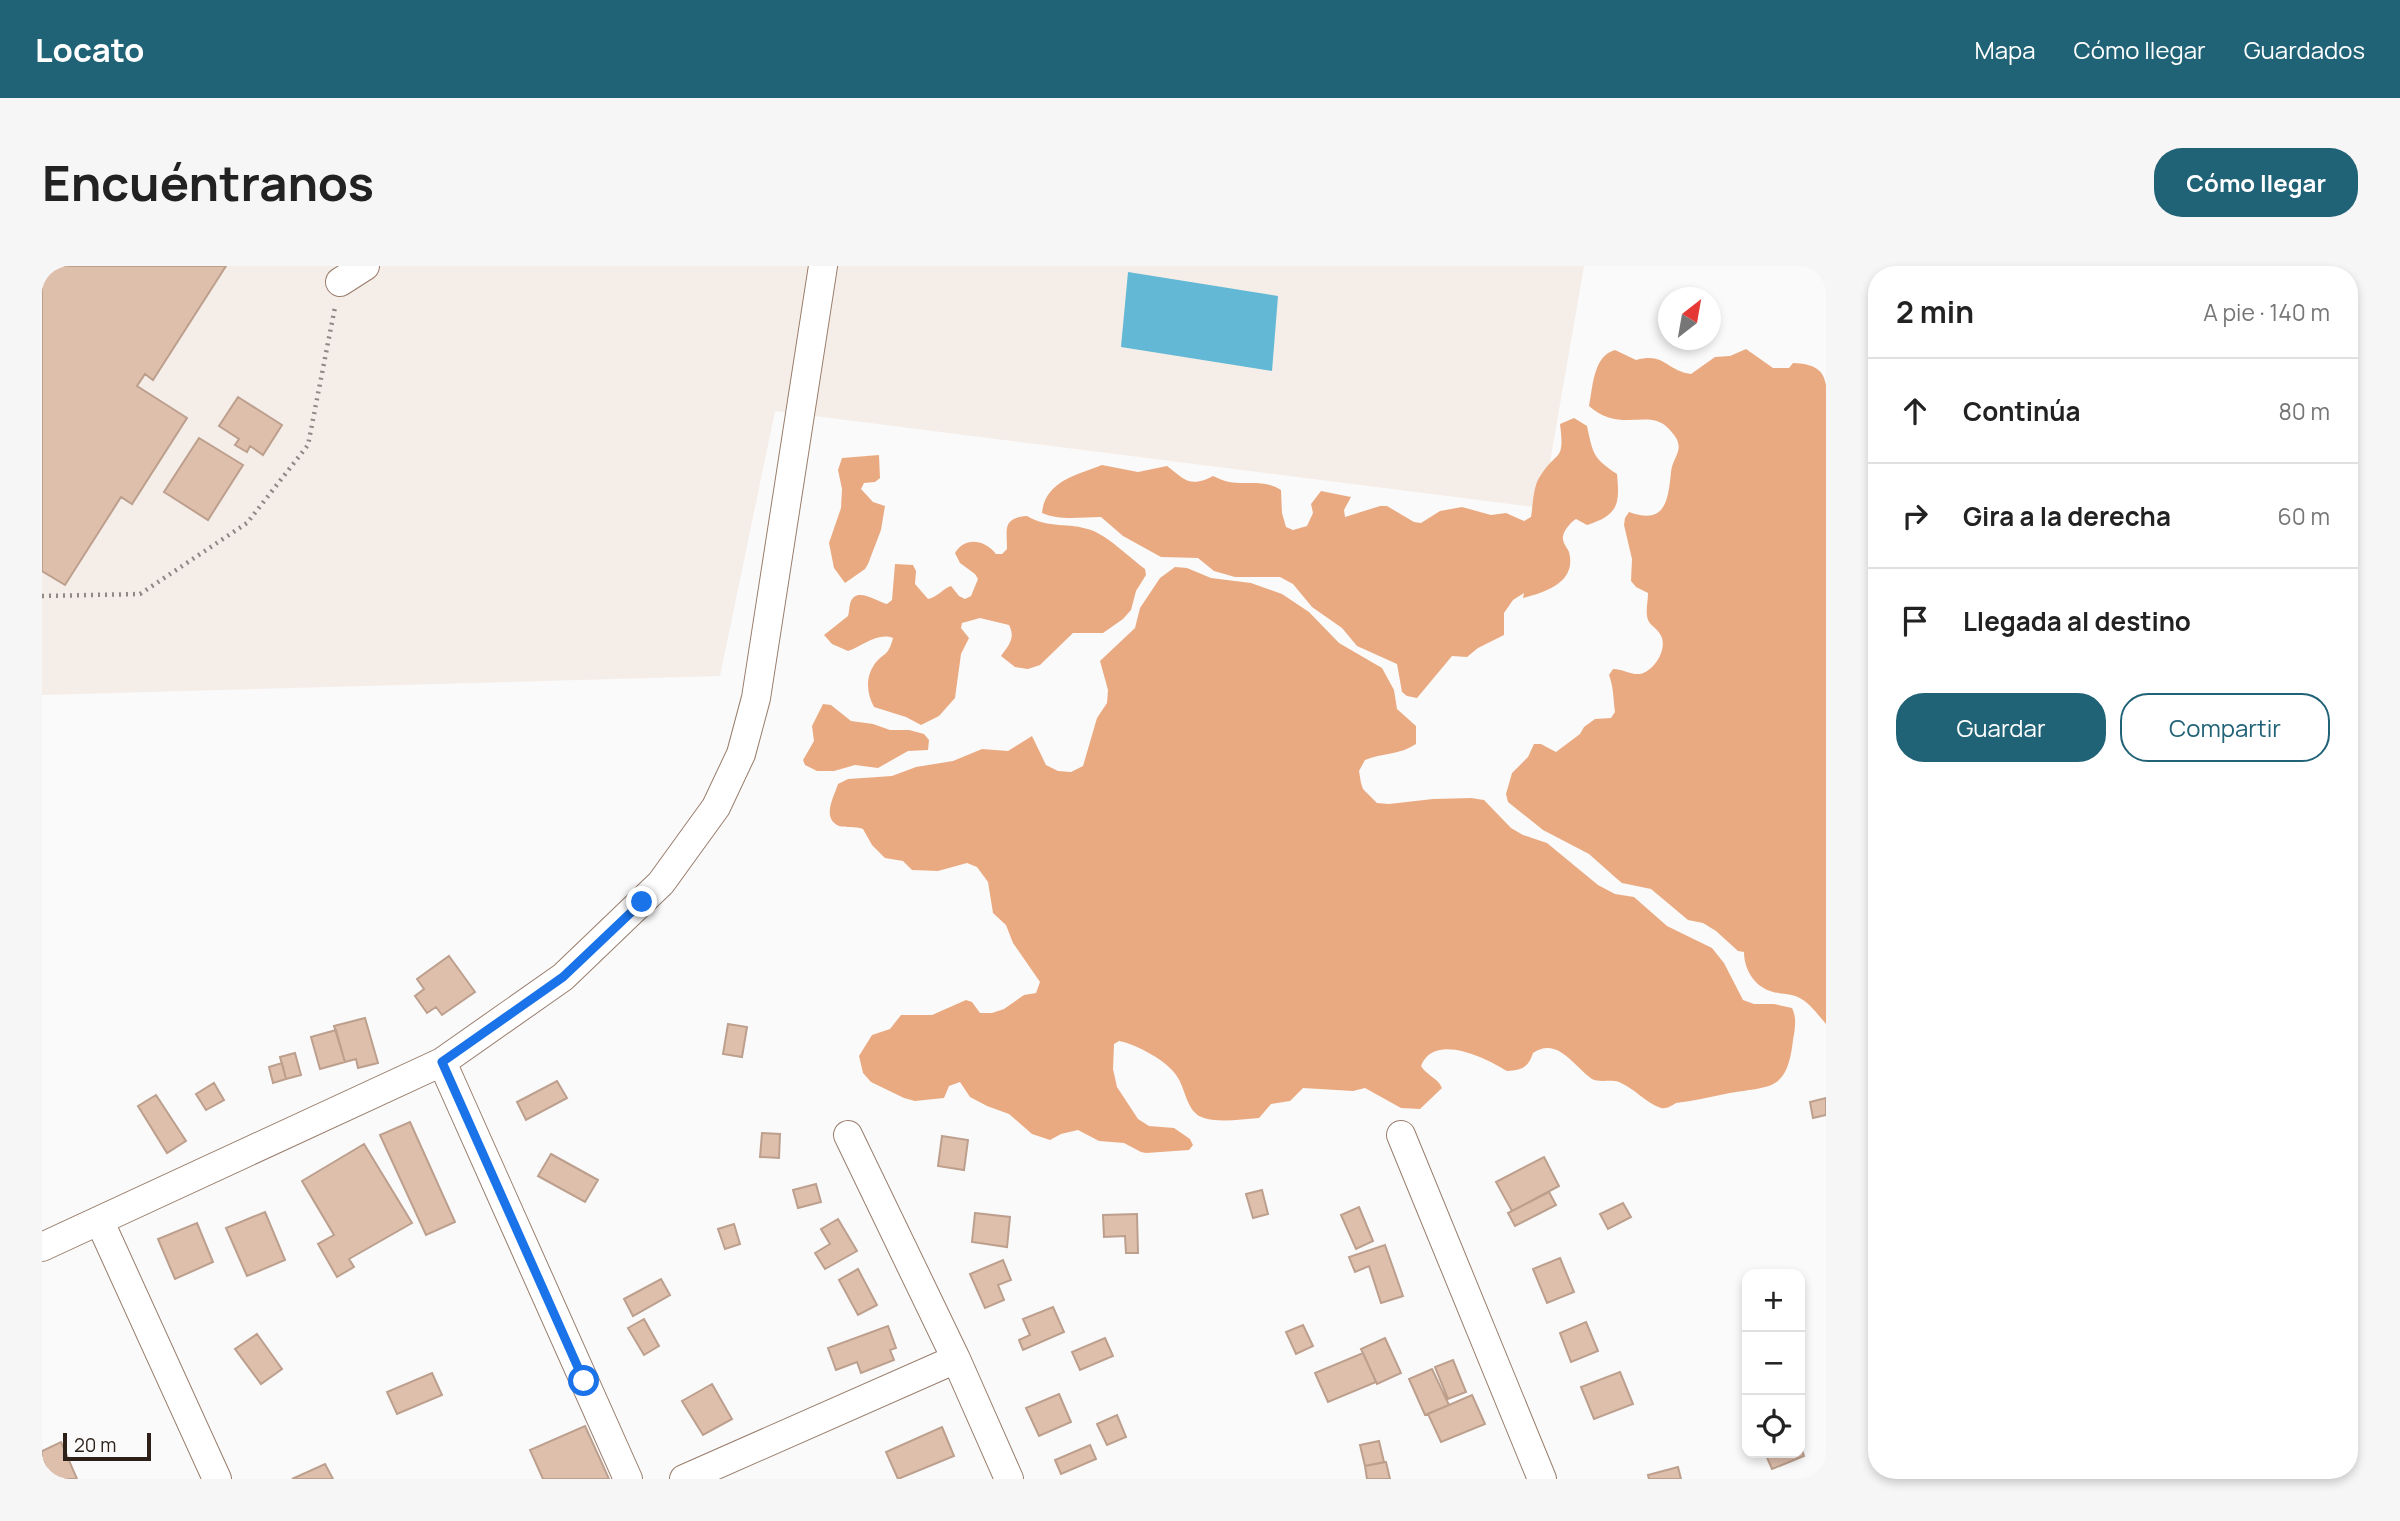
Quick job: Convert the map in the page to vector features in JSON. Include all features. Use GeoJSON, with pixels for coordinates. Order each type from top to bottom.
{"type":"FeatureCollection","features":[{"type":"Feature","properties":{"kind":"street"},"geometry":{"type":"LineString","coordinates":[[340,282],[365,266]]}},
{"type":"Feature","properties":{"kind":"street"},"geometry":{"type":"LineString","coordinates":[[42,1247],[442,1062],[563,977],[662,883],[716,807],[741,754],[756,698],[823,266]]}},
{"type":"Feature","properties":{"kind":"street"},"geometry":{"type":"LineString","coordinates":[[442,1062],[628,1479]]}},
{"type":"Feature","properties":{"kind":"street"},"geometry":{"type":"LineString","coordinates":[[848,1135],[956,1359],[1009,1479]]}},
{"type":"Feature","properties":{"kind":"street"},"geometry":{"type":"LineString","coordinates":[[1401,1135],[1542,1479]]}},
{"type":"Feature","properties":{"kind":"street"},"geometry":{"type":"LineString","coordinates":[[100,1222],[217,1479]]}},
{"type":"Feature","properties":{"kind":"street"},"geometry":{"type":"LineString","coordinates":[[684,1479],[956,1359]]}},
{"type":"Feature","properties":{"kind":"path"},"geometry":{"type":"LineString","coordinates":[[42,596],[140,594],[247,523],[308,445],[340,282]]}},
{"type":"Feature","properties":{"kind":"shaded area"},"geometry":{"type":"Polygon","coordinates":[[[42,266],[1584,266],[1542,508],[775,411],[720,676],[42,695],[42,266]]]}},
{"type":"Feature","properties":{"kind":"shaded area"},"geometry":{"type":"Polygon","coordinates":[[[1746,349],[1773,368],[1789,368],[1793,363],[1815,368],[1822,374],[1826,385],[1826,1024],[1799,997],[1770,991],[1759,985],[1748,970],[1744,952],[1738,951],[1716,931],[1703,923],[1688,920],[1651,889],[1622,883],[1589,854],[1543,830],[1508,802],[1506,794],[1512,773],[1528,757],[1534,744],[1541,744],[1556,752],[1595,719],[1611,718],[1615,712],[1609,675],[1613,669],[1633,674],[1646,672],[1662,652],[1662,639],[1648,619],[1648,593],[1631,581],[1632,559],[1624,525],[1629,512],[1650,515],[1662,508],[1668,493],[1678,441],[1660,422],[1612,418],[1589,406],[1598,365],[1608,353],[1615,350],[1636,360],[1653,358],[1691,374],[1715,357],[1730,356],[1746,349]]]}},
{"type":"Feature","properties":{"kind":"shaded area"},"geometry":{"type":"Polygon","coordinates":[[[1574,418],[1587,426],[1593,449],[1599,459],[1617,474],[1618,494],[1615,507],[1605,517],[1587,525],[1576,519],[1572,522],[1563,536],[1570,562],[1564,578],[1550,589],[1523,598],[1524,593],[1513,600],[1504,613],[1504,635],[1478,648],[1467,657],[1452,656],[1417,698],[1402,692],[1397,664],[1357,646],[1342,628],[1312,607],[1293,584],[1280,577],[1235,577],[1214,571],[1198,558],[1161,557],[1123,536],[1101,517],[1064,518],[1042,513],[1049,493],[1056,486],[1082,472],[1102,465],[1138,472],[1167,466],[1188,481],[1205,480],[1213,476],[1229,482],[1262,483],[1281,490],[1286,527],[1293,530],[1307,526],[1313,513],[1311,504],[1321,491],[1351,497],[1344,510],[1345,517],[1387,506],[1414,522],[1421,523],[1440,511],[1462,507],[1491,515],[1506,513],[1524,521],[1531,517],[1539,478],[1560,451],[1560,424],[1574,418]]]}},
{"type":"Feature","properties":{"kind":"shaded area"},"geometry":{"type":"Polygon","coordinates":[[[879,455],[880,478],[875,482],[864,483],[861,489],[873,502],[885,506],[881,530],[865,569],[845,583],[834,568],[829,543],[841,508],[842,489],[838,470],[842,458],[879,455]]]}},
{"type":"Feature","properties":{"kind":"shaded area"},"geometry":{"type":"Polygon","coordinates":[[[1027,516],[1043,523],[1083,528],[1098,533],[1145,569],[1146,575],[1136,591],[1131,610],[1103,633],[1073,633],[1040,665],[1028,669],[1015,667],[1001,656],[1011,638],[1009,625],[980,618],[962,623],[961,628],[969,638],[961,654],[955,698],[939,716],[921,725],[906,717],[874,707],[869,691],[869,675],[877,661],[889,649],[893,638],[876,638],[848,651],[832,644],[824,635],[848,616],[853,598],[867,596],[887,604],[892,600],[895,564],[913,565],[916,571],[915,584],[928,599],[951,586],[965,599],[971,596],[978,579],[960,563],[955,553],[964,544],[975,542],[981,543],[996,554],[1002,554],[1007,549],[1010,522],[1027,516]]]}},
{"type":"Feature","properties":{"kind":"shaded area"},"geometry":{"type":"Polygon","coordinates":[[[1175,567],[1187,568],[1211,578],[1251,583],[1282,594],[1309,612],[1339,643],[1382,668],[1394,690],[1397,709],[1416,726],[1416,744],[1404,750],[1365,760],[1359,771],[1361,783],[1363,789],[1377,803],[1433,799],[1484,800],[1511,828],[1547,843],[1598,885],[1615,894],[1634,897],[1667,926],[1712,948],[1724,963],[1743,1000],[1754,1004],[1792,1008],[1795,1020],[1794,1036],[1786,1070],[1780,1078],[1764,1087],[1676,1103],[1663,1108],[1650,1103],[1619,1082],[1592,1079],[1566,1056],[1550,1048],[1533,1053],[1524,1067],[1507,1071],[1474,1055],[1448,1049],[1428,1056],[1421,1066],[1442,1088],[1420,1109],[1401,1108],[1365,1088],[1353,1091],[1303,1088],[1290,1101],[1271,1104],[1259,1118],[1217,1120],[1204,1118],[1194,1111],[1178,1078],[1168,1066],[1143,1050],[1119,1041],[1114,1044],[1113,1069],[1117,1087],[1138,1119],[1149,1126],[1174,1128],[1190,1139],[1193,1145],[1189,1150],[1146,1153],[1124,1143],[1099,1141],[1078,1130],[1050,1140],[1032,1134],[1009,1114],[970,1097],[960,1082],[949,1086],[944,1098],[915,1101],[871,1082],[863,1073],[859,1056],[872,1035],[890,1029],[901,1015],[932,1015],[966,1000],[972,1002],[980,1013],[992,1013],[1004,1009],[1024,995],[1036,993],[1040,982],[1013,943],[1006,925],[993,913],[988,882],[977,867],[967,863],[938,871],[912,870],[903,861],[885,858],[872,845],[863,829],[839,826],[831,818],[830,807],[838,784],[848,779],[892,776],[916,767],[953,761],[982,749],[1008,751],[1032,736],[1046,765],[1058,771],[1071,772],[1083,766],[1097,718],[1107,703],[1108,690],[1100,661],[1135,628],[1140,608],[1160,578],[1175,567]]]}},
{"type":"Feature","properties":{"kind":"shaded area"},"geometry":{"type":"Polygon","coordinates":[[[823,704],[831,705],[851,721],[924,734],[929,740],[928,750],[908,751],[878,768],[855,765],[834,771],[817,771],[805,765],[803,760],[814,741],[812,726],[823,704]]]}},
{"type":"Feature","properties":{"kind":"water"},"geometry":{"type":"Polygon","coordinates":[[[1128,272],[1278,296],[1272,371],[1121,347],[1128,272]]]}},
{"type":"Feature","properties":{"kind":"building"},"geometry":{"type":"Polygon","coordinates":[[[42,266],[226,266],[153,380],[145,374],[137,386],[187,418],[132,504],[121,497],[65,585],[42,571],[42,266]]]}},
{"type":"Feature","properties":{"kind":"building"},"geometry":{"type":"Polygon","coordinates":[[[238,397],[282,425],[263,455],[250,446],[247,452],[235,445],[239,439],[219,426],[238,397]]]}},
{"type":"Feature","properties":{"kind":"building"},"geometry":{"type":"Polygon","coordinates":[[[199,438],[243,465],[208,520],[164,492],[199,438]]]}},
{"type":"Feature","properties":{"kind":"building"},"geometry":{"type":"Polygon","coordinates":[[[449,956],[475,992],[442,1015],[436,1007],[427,1013],[415,996],[424,989],[417,979],[449,956]]]}},
{"type":"Feature","properties":{"kind":"building"},"geometry":{"type":"Polygon","coordinates":[[[365,1018],[378,1063],[358,1068],[356,1059],[345,1062],[334,1026],[365,1018]]]}},
{"type":"Feature","properties":{"kind":"building"},"geometry":{"type":"Polygon","coordinates":[[[728,1024],[747,1027],[742,1057],[723,1054],[728,1024]]]}},
{"type":"Feature","properties":{"kind":"building"},"geometry":{"type":"Polygon","coordinates":[[[336,1030],[345,1062],[320,1069],[311,1037],[336,1030]]]}},
{"type":"Feature","properties":{"kind":"building"},"geometry":{"type":"Polygon","coordinates":[[[295,1053],[301,1075],[286,1079],[280,1057],[295,1053]]]}},
{"type":"Feature","properties":{"kind":"building"},"geometry":{"type":"Polygon","coordinates":[[[282,1063],[286,1079],[273,1083],[269,1067],[282,1063]]]}},
{"type":"Feature","properties":{"kind":"building"},"geometry":{"type":"Polygon","coordinates":[[[557,1081],[567,1098],[526,1120],[517,1102],[557,1081]]]}},
{"type":"Feature","properties":{"kind":"building"},"geometry":{"type":"Polygon","coordinates":[[[214,1083],[224,1100],[206,1110],[196,1094],[214,1083]]]}},
{"type":"Feature","properties":{"kind":"building"},"geometry":{"type":"Polygon","coordinates":[[[156,1095],[186,1141],[167,1153],[138,1106],[156,1095]]]}},
{"type":"Feature","properties":{"kind":"building"},"geometry":{"type":"Polygon","coordinates":[[[1826,1098],[1826,1115],[1813,1118],[1810,1102],[1826,1098]]]}},
{"type":"Feature","properties":{"kind":"building"},"geometry":{"type":"Polygon","coordinates":[[[410,1122],[455,1222],[426,1235],[380,1135],[410,1122]]]}},
{"type":"Feature","properties":{"kind":"building"},"geometry":{"type":"Polygon","coordinates":[[[762,1133],[780,1134],[779,1158],[760,1157],[762,1133]]]}},
{"type":"Feature","properties":{"kind":"building"},"geometry":{"type":"Polygon","coordinates":[[[942,1136],[968,1140],[964,1170],[938,1166],[942,1136]]]}},
{"type":"Feature","properties":{"kind":"building"},"geometry":{"type":"Polygon","coordinates":[[[364,1144],[412,1223],[349,1259],[354,1267],[337,1277],[318,1244],[334,1235],[302,1181],[364,1144]]]}},
{"type":"Feature","properties":{"kind":"building"},"geometry":{"type":"Polygon","coordinates":[[[551,1154],[598,1180],[585,1202],[538,1176],[551,1154]]]}},
{"type":"Feature","properties":{"kind":"building"},"geometry":{"type":"Polygon","coordinates":[[[1544,1157],[1559,1186],[1512,1211],[1496,1182],[1544,1157]]]}},
{"type":"Feature","properties":{"kind":"building"},"geometry":{"type":"Polygon","coordinates":[[[816,1184],[821,1202],[798,1208],[793,1190],[816,1184]]]}},
{"type":"Feature","properties":{"kind":"building"},"geometry":{"type":"Polygon","coordinates":[[[1262,1190],[1268,1214],[1253,1218],[1246,1194],[1262,1190]]]}},
{"type":"Feature","properties":{"kind":"building"},"geometry":{"type":"Polygon","coordinates":[[[1549,1192],[1556,1205],[1515,1226],[1508,1213],[1549,1192]]]}},
{"type":"Feature","properties":{"kind":"building"},"geometry":{"type":"Polygon","coordinates":[[[1623,1203],[1631,1217],[1608,1229],[1600,1214],[1623,1203]]]}},
{"type":"Feature","properties":{"kind":"building"},"geometry":{"type":"Polygon","coordinates":[[[1359,1207],[1373,1241],[1356,1249],[1341,1215],[1359,1207]]]}},
{"type":"Feature","properties":{"kind":"building"},"geometry":{"type":"Polygon","coordinates":[[[265,1212],[285,1260],[247,1276],[226,1228],[265,1212]]]}},
{"type":"Feature","properties":{"kind":"building"},"geometry":{"type":"Polygon","coordinates":[[[975,1213],[1010,1217],[1007,1247],[972,1242],[975,1213]]]}},
{"type":"Feature","properties":{"kind":"building"},"geometry":{"type":"Polygon","coordinates":[[[1137,1214],[1138,1253],[1126,1253],[1125,1236],[1104,1237],[1103,1215],[1137,1214]]]}},
{"type":"Feature","properties":{"kind":"building"},"geometry":{"type":"Polygon","coordinates":[[[838,1219],[857,1251],[825,1269],[815,1253],[830,1244],[821,1229],[838,1219]]]}},
{"type":"Feature","properties":{"kind":"building"},"geometry":{"type":"Polygon","coordinates":[[[197,1223],[213,1262],[175,1279],[158,1239],[197,1223]]]}},
{"type":"Feature","properties":{"kind":"building"},"geometry":{"type":"Polygon","coordinates":[[[734,1224],[740,1244],[725,1249],[718,1229],[734,1224]]]}},
{"type":"Feature","properties":{"kind":"building"},"geometry":{"type":"Polygon","coordinates":[[[1385,1245],[1403,1296],[1381,1303],[1369,1266],[1355,1272],[1349,1257],[1385,1245]]]}},
{"type":"Feature","properties":{"kind":"building"},"geometry":{"type":"Polygon","coordinates":[[[1560,1258],[1574,1292],[1547,1303],[1533,1269],[1560,1258]]]}},
{"type":"Feature","properties":{"kind":"building"},"geometry":{"type":"Polygon","coordinates":[[[1003,1260],[1011,1280],[998,1285],[1004,1300],[985,1308],[970,1274],[1003,1260]]]}},
{"type":"Feature","properties":{"kind":"building"},"geometry":{"type":"Polygon","coordinates":[[[858,1269],[877,1305],[858,1315],[839,1280],[858,1269]]]}},
{"type":"Feature","properties":{"kind":"building"},"geometry":{"type":"Polygon","coordinates":[[[661,1279],[670,1295],[633,1316],[624,1299],[661,1279]]]}},
{"type":"Feature","properties":{"kind":"building"},"geometry":{"type":"Polygon","coordinates":[[[1053,1307],[1064,1332],[1023,1350],[1019,1340],[1030,1335],[1023,1319],[1053,1307]]]}},
{"type":"Feature","properties":{"kind":"building"},"geometry":{"type":"Polygon","coordinates":[[[644,1319],[659,1346],[644,1355],[628,1328],[644,1319]]]}},
{"type":"Feature","properties":{"kind":"building"},"geometry":{"type":"Polygon","coordinates":[[[1586,1322],[1598,1351],[1571,1362],[1560,1333],[1586,1322]]]}},
{"type":"Feature","properties":{"kind":"building"},"geometry":{"type":"Polygon","coordinates":[[[1303,1325],[1313,1346],[1296,1354],[1286,1332],[1303,1325]]]}},
{"type":"Feature","properties":{"kind":"building"},"geometry":{"type":"Polygon","coordinates":[[[888,1326],[896,1348],[890,1350],[894,1360],[861,1373],[857,1362],[836,1370],[828,1348],[888,1326]]]}},
{"type":"Feature","properties":{"kind":"building"},"geometry":{"type":"Polygon","coordinates":[[[257,1334],[282,1369],[261,1384],[235,1349],[257,1334]]]}},
{"type":"Feature","properties":{"kind":"building"},"geometry":{"type":"Polygon","coordinates":[[[1105,1338],[1113,1356],[1080,1370],[1072,1352],[1105,1338]]]}},
{"type":"Feature","properties":{"kind":"building"},"geometry":{"type":"Polygon","coordinates":[[[1385,1338],[1401,1373],[1377,1384],[1361,1349],[1385,1338]]]}},
{"type":"Feature","properties":{"kind":"building"},"geometry":{"type":"Polygon","coordinates":[[[1363,1353],[1376,1382],[1328,1402],[1315,1373],[1363,1353]]]}},
{"type":"Feature","properties":{"kind":"building"},"geometry":{"type":"Polygon","coordinates":[[[1453,1360],[1466,1392],[1448,1399],[1435,1367],[1453,1360]]]}},
{"type":"Feature","properties":{"kind":"building"},"geometry":{"type":"Polygon","coordinates":[[[1432,1369],[1449,1405],[1425,1415],[1409,1379],[1432,1369]]]}},
{"type":"Feature","properties":{"kind":"building"},"geometry":{"type":"Polygon","coordinates":[[[1620,1372],[1633,1404],[1594,1419],[1581,1387],[1620,1372]]]}},
{"type":"Feature","properties":{"kind":"building"},"geometry":{"type":"Polygon","coordinates":[[[432,1373],[442,1395],[397,1414],[387,1392],[432,1373]]]}},
{"type":"Feature","properties":{"kind":"building"},"geometry":{"type":"Polygon","coordinates":[[[712,1384],[732,1419],[703,1435],[682,1401],[712,1384]]]}},
{"type":"Feature","properties":{"kind":"building"},"geometry":{"type":"Polygon","coordinates":[[[1059,1394],[1071,1422],[1039,1436],[1026,1408],[1059,1394]]]}},
{"type":"Feature","properties":{"kind":"building"},"geometry":{"type":"Polygon","coordinates":[[[1472,1395],[1485,1424],[1441,1442],[1428,1414],[1472,1395]]]}},
{"type":"Feature","properties":{"kind":"building"},"geometry":{"type":"Polygon","coordinates":[[[1117,1415],[1126,1437],[1107,1445],[1097,1424],[1117,1415]]]}},
{"type":"Feature","properties":{"kind":"building"},"geometry":{"type":"Polygon","coordinates":[[[585,1426],[609,1479],[543,1479],[530,1450],[585,1426]]]}},
{"type":"Feature","properties":{"kind":"building"},"geometry":{"type":"Polygon","coordinates":[[[942,1427],[954,1456],[898,1479],[886,1452],[942,1427]]]}},
{"type":"Feature","properties":{"kind":"building"},"geometry":{"type":"Polygon","coordinates":[[[1379,1441],[1384,1462],[1365,1466],[1360,1445],[1379,1441]]]}},
{"type":"Feature","properties":{"kind":"building"},"geometry":{"type":"Polygon","coordinates":[[[61,1442],[77,1479],[51,1479],[42,1458],[42,1451],[61,1442]]]}},
{"type":"Feature","properties":{"kind":"building"},"geometry":{"type":"Polygon","coordinates":[[[1090,1445],[1096,1459],[1061,1474],[1055,1460],[1090,1445]]]}},
{"type":"Feature","properties":{"kind":"building"},"geometry":{"type":"Polygon","coordinates":[[[1767,1458],[1799,1458],[1772,1469],[1767,1458]]]}},
{"type":"Feature","properties":{"kind":"building"},"geometry":{"type":"Polygon","coordinates":[[[1386,1462],[1390,1479],[1367,1479],[1365,1466],[1386,1462]]]}},
{"type":"Feature","properties":{"kind":"building"},"geometry":{"type":"Polygon","coordinates":[[[325,1464],[333,1479],[292,1479],[325,1464]]]}},
{"type":"Feature","properties":{"kind":"building"},"geometry":{"type":"Polygon","coordinates":[[[1678,1467],[1681,1479],[1649,1479],[1648,1475],[1678,1467]]]}},
{"type":"Feature","properties":{"kind":"route"},"geometry":{"type":"LineString","coordinates":[[584,1381],[442,1062],[563,977],[642,902]]}}]}
